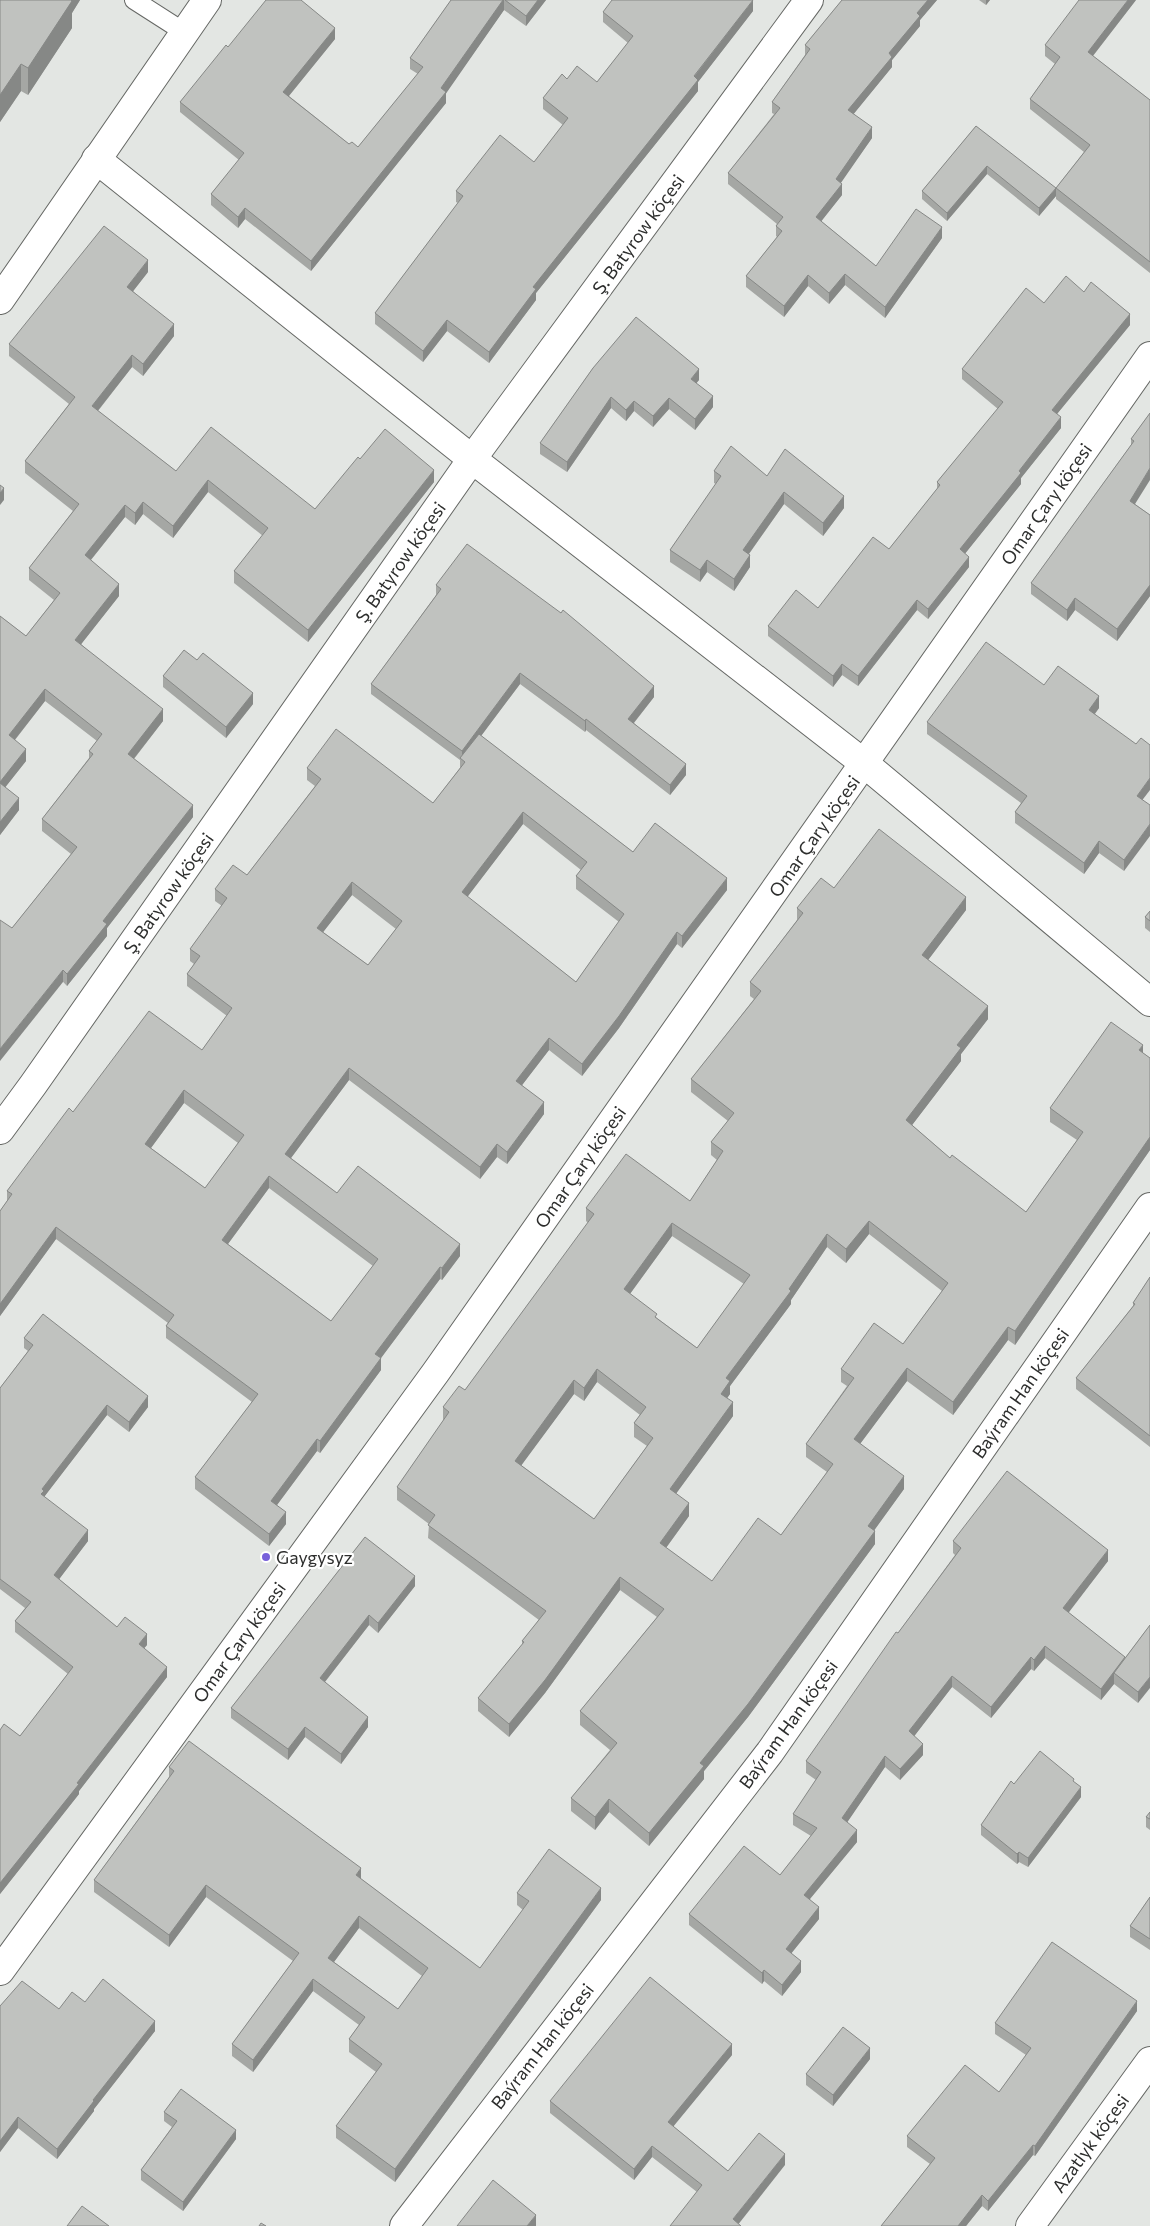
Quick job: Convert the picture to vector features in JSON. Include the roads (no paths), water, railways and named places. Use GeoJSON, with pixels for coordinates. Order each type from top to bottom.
{"type":"FeatureCollection","features":[{"type":"Feature","properties":{"kind":"street"},"geometry":{"type":"LineString","coordinates":[[0,300],[206,0]]}},
{"type":"Feature","properties":{"kind":"street","name":"Ş. Batyrow köçesi"},"geometry":{"type":"LineString","coordinates":[[0,1130],[34,1085],[472,459],[809,0]]}},
{"type":"Feature","properties":{"kind":"street"},"geometry":{"type":"LineString","coordinates":[[96,159],[472,459],[864,764],[1150,1002]]}},
{"type":"Feature","properties":{"kind":"street","name":"Omar Çary köçesi"},"geometry":{"type":"LineString","coordinates":[[0,1971],[436,1372],[1150,356]]}},
{"type":"Feature","properties":{"kind":"street","name":"Baýram Han köçesi"},"geometry":{"type":"LineString","coordinates":[[404,2226],[770,1752],[1150,1207]]}},
{"type":"Feature","properties":{"kind":"street","name":"Azatlyk köçesi"},"geometry":{"type":"LineString","coordinates":[[1030,2226],[1150,2061]]}},
{"type":"Feature","properties":{"kind":"lane"},"geometry":{"type":"LineString","coordinates":[[134,0],[184,32]]}},
{"type":"Feature","properties":{"kind":"place","name":"Gaygysyz"},"geometry":{"type":"Point","coordinates":[266,1557]}}]}
